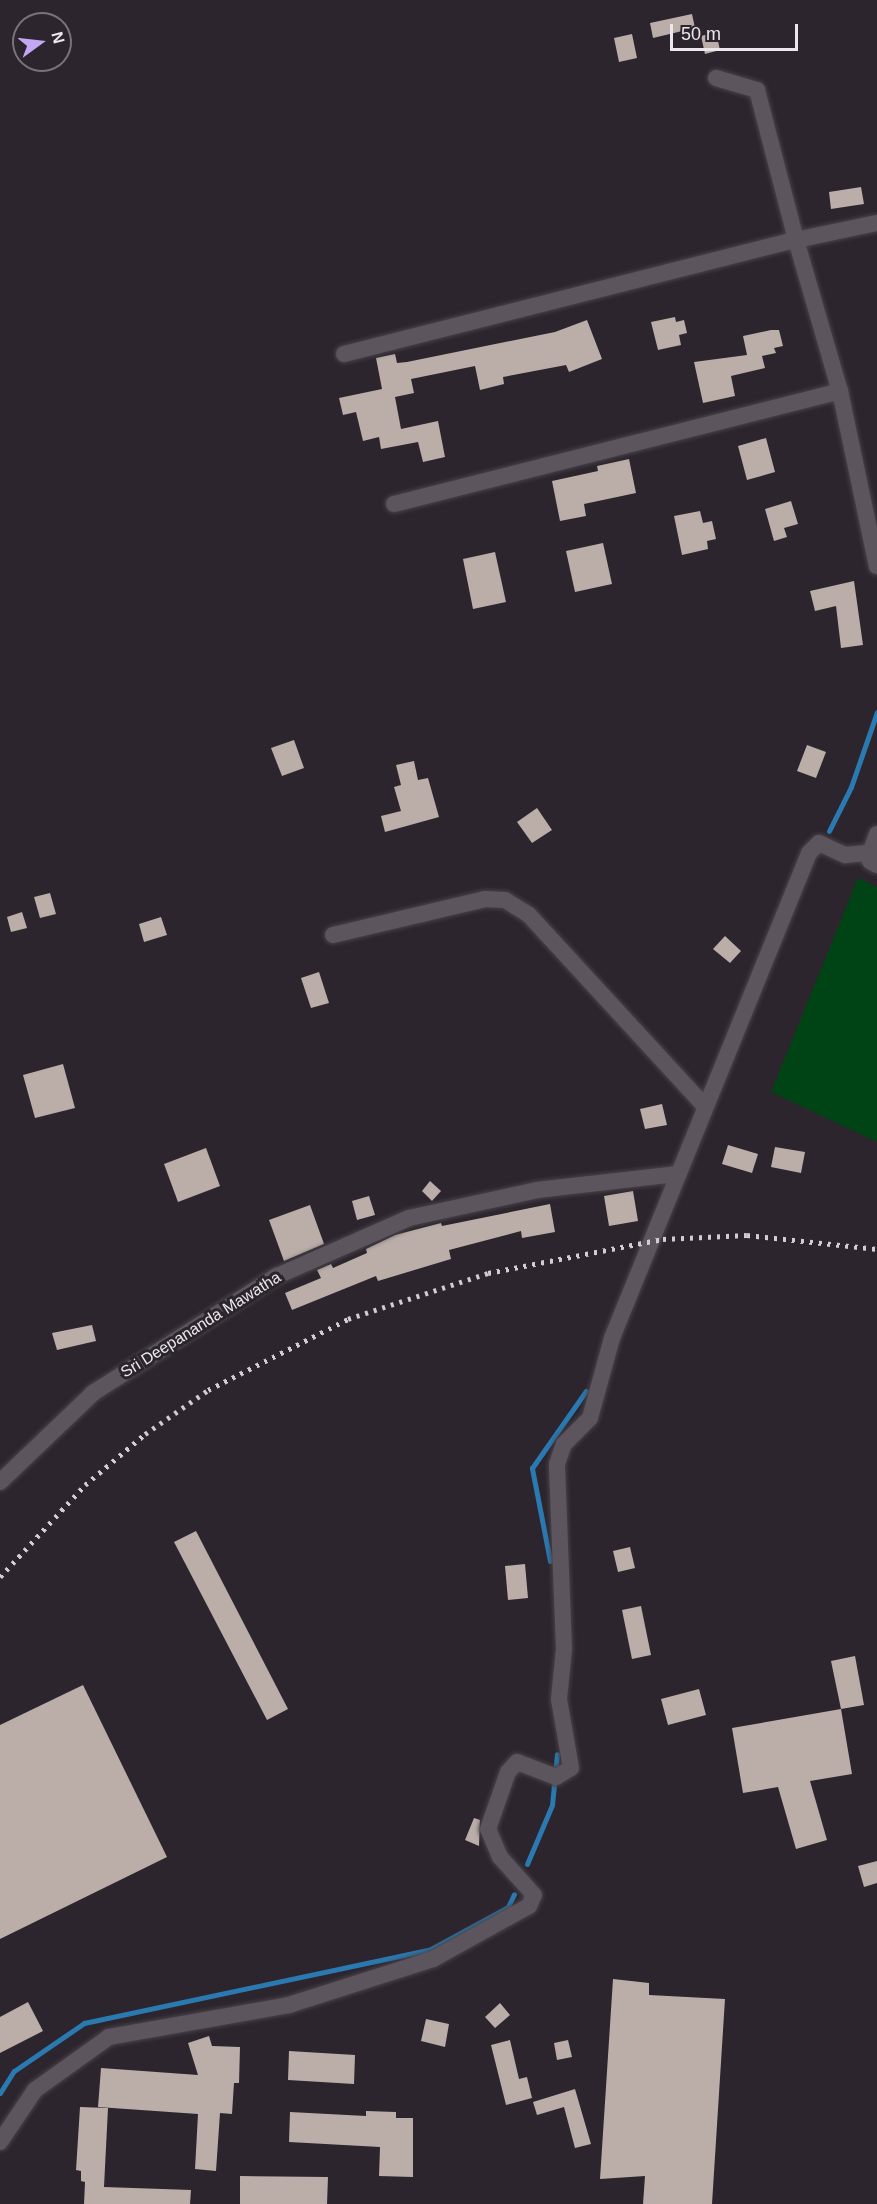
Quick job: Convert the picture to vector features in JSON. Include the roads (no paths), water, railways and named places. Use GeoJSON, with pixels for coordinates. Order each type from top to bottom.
{"type":"FeatureCollection","features":[{"type":"Feature","properties":{"kind":"street"},"geometry":{"type":"LineString","coordinates":[[716,78],[757,90],[796,240],[840,391],[877,566]]}},
{"type":"Feature","properties":{"kind":"street"},"geometry":{"type":"LineString","coordinates":[[344,354],[796,240],[877,223]]}},
{"type":"Feature","properties":{"kind":"street"},"geometry":{"type":"LineString","coordinates":[[394,504],[840,391]]}},
{"type":"Feature","properties":{"kind":"street"},"geometry":{"type":"LineString","coordinates":[[0,2142],[35,2090],[109,2037],[289,2005],[433,1959],[529,1906],[534,1895],[500,1857],[488,1829],[508,1772],[517,1761],[550,1774],[571,1768],[559,1699],[564,1649],[557,1464],[564,1444],[590,1418],[612,1338],[704,1105],[809,853],[819,843],[845,855],[874,859],[877,834]]}},
{"type":"Feature","properties":{"kind":"street"},"geometry":{"type":"LineString","coordinates":[[333,935],[485,900],[504,900],[529,915],[704,1105]]}},
{"type":"Feature","properties":{"kind":"street","name":"Sri Deepananda Mawatha"},"geometry":{"type":"LineString","coordinates":[[0,1482],[93,1393],[277,1276],[409,1218],[537,1190],[678,1174]]}},
{"type":"Feature","properties":{"kind":"waterway"},"geometry":{"type":"LineString","coordinates":[[829,831],[851,787],[877,712]]}},
{"type":"Feature","properties":{"kind":"waterway"},"geometry":{"type":"LineString","coordinates":[[550,1561],[532,1468],[586,1391]]}},
{"type":"Feature","properties":{"kind":"waterway"},"geometry":{"type":"LineString","coordinates":[[527,1864],[552,1805],[557,1754]]}},
{"type":"Feature","properties":{"kind":"waterway"},"geometry":{"type":"LineString","coordinates":[[0,2093],[14,2071],[84,2023],[431,1949],[508,1907],[514,1894]]}},
{"type":"Feature","properties":{"kind":"railway"},"geometry":{"type":"LineString","coordinates":[[0,1577],[85,1485],[145,1434],[208,1390],[348,1319],[488,1273],[663,1239],[747,1235],[877,1249]]}}]}
